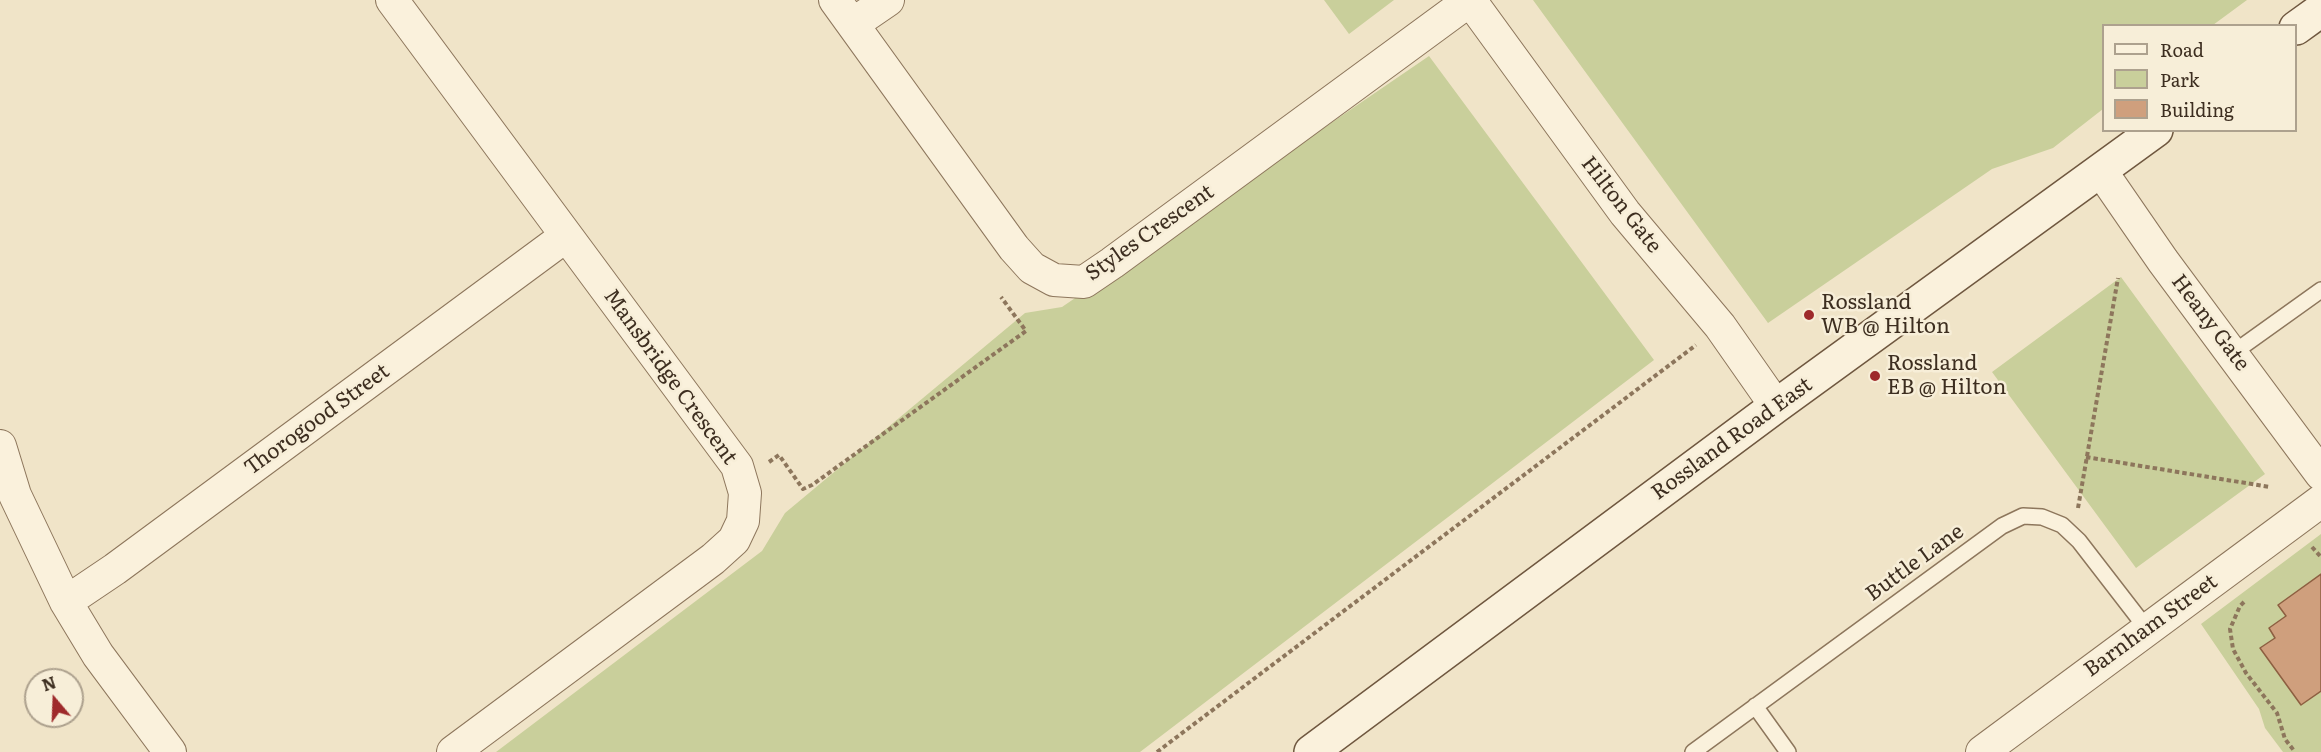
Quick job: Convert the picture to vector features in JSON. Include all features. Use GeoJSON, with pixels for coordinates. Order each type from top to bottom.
{"type":"FeatureCollection","features":[{"type":"Feature","properties":{"kind":"main road"},"geometry":{"type":"LineString","coordinates":[[2297,27],[2321,10]]}},
{"type":"Feature","properties":{"kind":"main road","name":"Rossland Road East"},"geometry":{"type":"LineString","coordinates":[[1311,752],[1776,406],[2153,132]]}},
{"type":"Feature","properties":{"kind":"street","name":"Mansbridge Crescent"},"geometry":{"type":"LineString","coordinates":[[392,0],[737,466],[745,493],[743,521],[734,540],[713,559],[453,752]]}},
{"type":"Feature","properties":{"kind":"street"},"geometry":{"type":"LineString","coordinates":[[844,12],[888,0]]}},
{"type":"Feature","properties":{"kind":"street","name":"Styles Crescent"},"geometry":{"type":"LineString","coordinates":[[844,12],[1020,255],[1032,268],[1054,280],[1084,282],[1470,0]]}},
{"type":"Feature","properties":{"kind":"street","name":"Hilton Gate"},"geometry":{"type":"LineString","coordinates":[[1470,0],[1625,213],[1720,326],[1776,406]]}},
{"type":"Feature","properties":{"kind":"street","name":"Heany Gate"},"geometry":{"type":"LineString","coordinates":[[2101,171],[2163,261],[2321,474]]}},
{"type":"Feature","properties":{"kind":"street","name":"Thorogood Street"},"geometry":{"type":"LineString","coordinates":[[66,602],[115,569],[566,236]]}},
{"type":"Feature","properties":{"kind":"street"},"geometry":{"type":"LineString","coordinates":[[0,446],[15,495],[66,602],[98,655],[170,752]]}},
{"type":"Feature","properties":{"kind":"street","name":"Barnham Street"},"geometry":{"type":"LineString","coordinates":[[1982,752],[2321,501]]}},
{"type":"Feature","properties":{"kind":"lane"},"geometry":{"type":"LineString","coordinates":[[2233,353],[2321,291]]}},
{"type":"Feature","properties":{"kind":"lane","name":"Buttle Lane"},"geometry":{"type":"LineString","coordinates":[[1693,752],[2002,526],[2023,516],[2042,517],[2062,525],[2079,541],[2147,629]]}},
{"type":"Feature","properties":{"kind":"lane"},"geometry":{"type":"LineString","coordinates":[[1755,706],[1788,752]]}},
{"type":"Feature","properties":{"kind":"path"},"geometry":{"type":"LineString","coordinates":[[2078,509],[2118,278]]}},
{"type":"Feature","properties":{"kind":"path"},"geometry":{"type":"LineString","coordinates":[[769,462],[779,455],[803,489],[821,479],[1026,331],[1001,297]]}},
{"type":"Feature","properties":{"kind":"path"},"geometry":{"type":"LineString","coordinates":[[1157,752],[1720,326]]}},
{"type":"Feature","properties":{"kind":"path"},"geometry":{"type":"LineString","coordinates":[[2086,457],[2270,487]]}},
{"type":"Feature","properties":{"kind":"path"},"geometry":{"type":"LineString","coordinates":[[2309,544],[2321,557]]}},
{"type":"Feature","properties":{"kind":"path"},"geometry":{"type":"LineString","coordinates":[[2246,600],[2240,606],[2230,629],[2233,650],[2246,672],[2277,713],[2285,739],[2295,752]]}},
{"type":"Feature","properties":{"kind":"green space"},"geometry":{"type":"Polygon","coordinates":[[[1324,0],[1394,0],[1349,34],[1324,0]]]}},
{"type":"Feature","properties":{"kind":"green space"},"geometry":{"type":"Polygon","coordinates":[[[1533,0],[2247,0],[2214,24],[2102,24],[2102,110],[2053,148],[1992,169],[1768,323],[1533,0]]]}},
{"type":"Feature","properties":{"kind":"green space"},"geometry":{"type":"Polygon","coordinates":[[[1429,56],[1654,360],[1140,752],[496,752],[762,551],[785,513],[1025,313],[1062,307],[1429,56]]]}},
{"type":"Feature","properties":{"kind":"green space"},"geometry":{"type":"Polygon","coordinates":[[[2121,277],[2265,474],[2136,568],[1992,372],[2121,277]]]}},
{"type":"Feature","properties":{"kind":"green space"},"geometry":{"type":"Polygon","coordinates":[[[2321,534],[2321,752],[2283,752],[2265,728],[2259,709],[2201,624],[2321,534]]]}},
{"type":"Feature","properties":{"kind":"building"},"geometry":{"type":"Polygon","coordinates":[[[2321,574],[2321,691],[2301,705],[2260,648],[2275,638],[2269,628],[2286,616],[2278,605],[2321,574]]]}},
{"type":"Feature","properties":{"kind":"place","name":"Rossland WB @ Hilton"},"geometry":{"type":"Point","coordinates":[1809,315]}},
{"type":"Feature","properties":{"kind":"place","name":"Rossland EB @ Hilton"},"geometry":{"type":"Point","coordinates":[1875,376]}}]}
